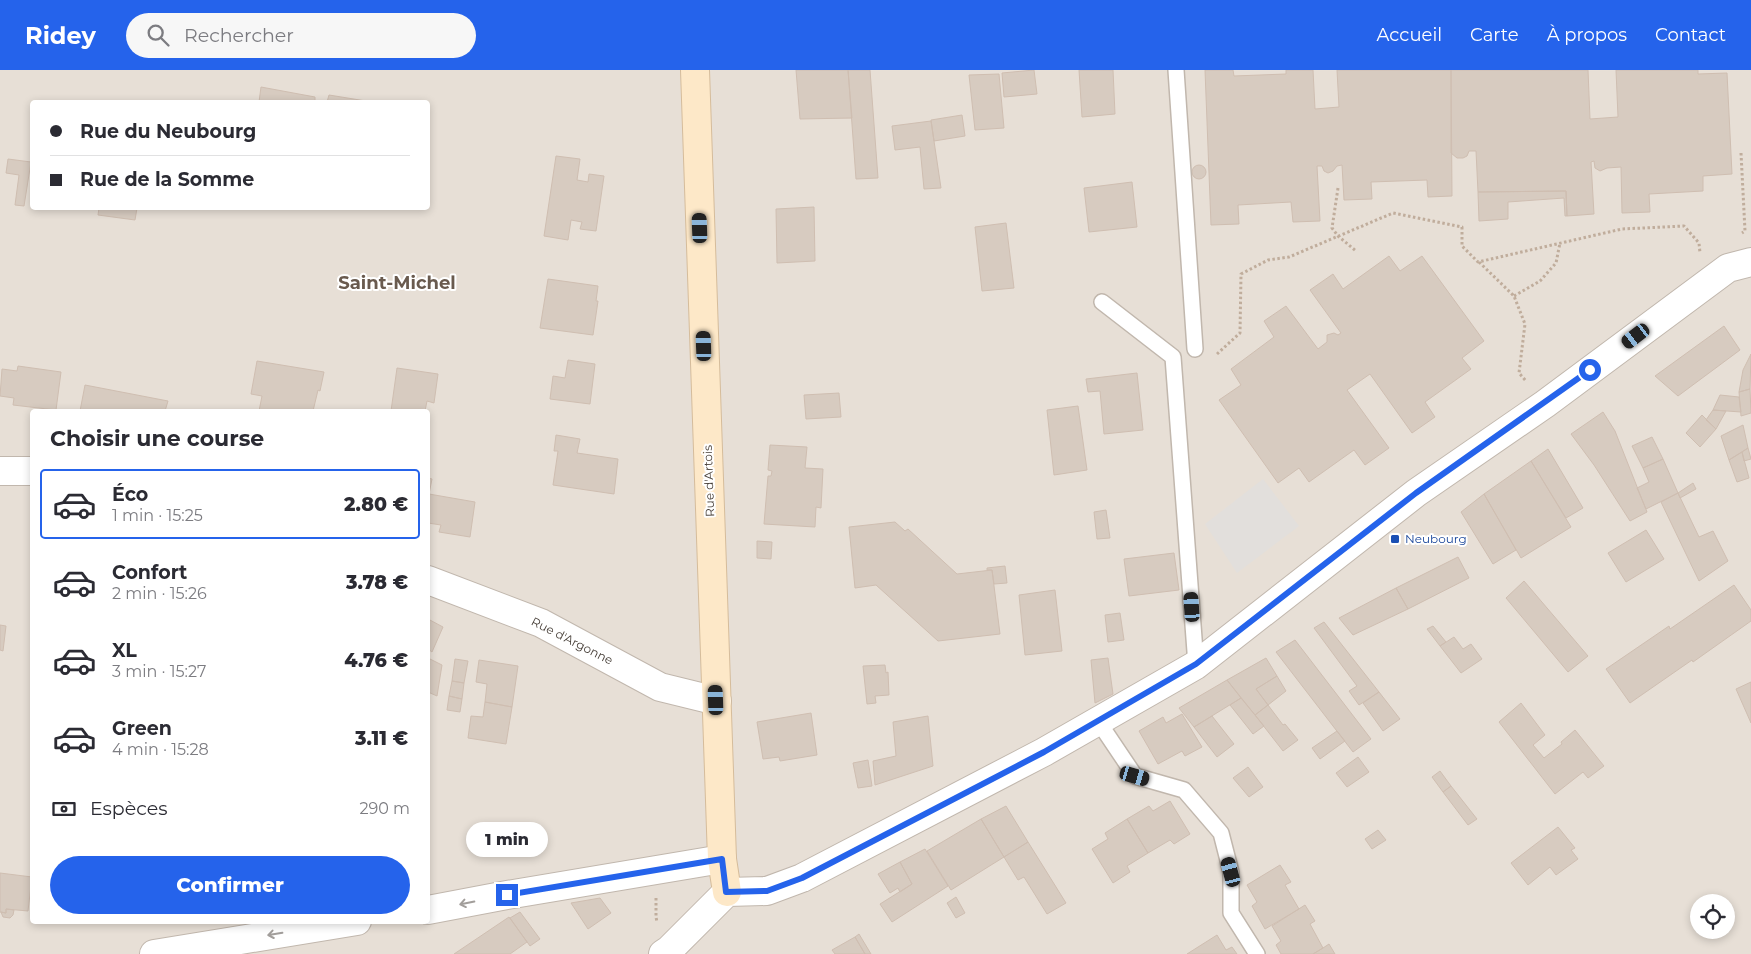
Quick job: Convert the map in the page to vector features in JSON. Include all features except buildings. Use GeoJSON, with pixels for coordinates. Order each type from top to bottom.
{"type":"FeatureCollection","features":[{"type":"Feature","properties":{"kind":"street","name":"Rue d'Artois"},"geometry":{"type":"LineString","coordinates":[[695,70],[716,700],[722,859],[726,892]]}},
{"type":"Feature","properties":{"kind":"street"},"geometry":{"type":"LineString","coordinates":[[666,952],[726,892],[767,891],[802,878],[1044,752],[1196,664],[1416,493],[1545,404],[1728,268],[1751,262]]}},
{"type":"Feature","properties":{"kind":"street"},"geometry":{"type":"LineString","coordinates":[[0,471],[30,471]]}},
{"type":"Feature","properties":{"kind":"street","name":"Rue d'Argonne"},"geometry":{"type":"LineString","coordinates":[[430,581],[541,623],[660,687],[716,700]]}},
{"type":"Feature","properties":{"kind":"street"},"geometry":{"type":"LineString","coordinates":[[430,910],[722,859]]}},
{"type":"Feature","properties":{"kind":"street"},"geometry":{"type":"LineString","coordinates":[[154,954],[339,924]]}},
{"type":"Feature","properties":{"kind":"lane"},"geometry":{"type":"LineString","coordinates":[[1176,70],[1195,349]]}},
{"type":"Feature","properties":{"kind":"lane"},"geometry":{"type":"LineString","coordinates":[[1102,302],[1173,357],[1196,664]]}},
{"type":"Feature","properties":{"kind":"lane"},"geometry":{"type":"LineString","coordinates":[[1098,721],[1135,776],[1184,790],[1221,833],[1231,872],[1231,913],[1257,954]]}},
{"type":"Feature","properties":{"kind":"path"},"geometry":{"type":"LineString","coordinates":[[1738,236],[1746,231],[1741,153]]}},
{"type":"Feature","properties":{"kind":"path"},"geometry":{"type":"LineString","coordinates":[[1338,188],[1332,228],[1338,236],[1356,251]]}},
{"type":"Feature","properties":{"kind":"path"},"geometry":{"type":"LineString","coordinates":[[1195,349],[1200,356],[1214,356],[1240,333],[1241,274],[1268,260],[1289,257],[1393,213],[1462,227],[1462,246],[1514,296],[1525,324],[1519,373],[1545,404]]}},
{"type":"Feature","properties":{"kind":"path"},"geometry":{"type":"LineString","coordinates":[[1478,262],[1622,229],[1684,226],[1698,242],[1701,259]]}},
{"type":"Feature","properties":{"kind":"path"},"geometry":{"type":"LineString","coordinates":[[1514,296],[1540,281],[1551,269],[1556,262],[1560,243]]}},
{"type":"Feature","properties":{"kind":"path"},"geometry":{"type":"LineString","coordinates":[[656,870],[656,917],[666,952]]}},
{"type":"Feature","properties":{"kind":"shaded area"},"geometry":{"type":"Polygon","coordinates":[[[0,70],[1751,70],[1751,954],[0,954],[0,70]]]}},
{"type":"Feature","properties":{"kind":"shaded area"},"geometry":{"type":"Polygon","coordinates":[[[1263,479],[1299,526],[1237,573],[1205,524],[1263,479]]]}},
{"type":"Feature","properties":{"kind":"place","name":"Neubourg"},"geometry":{"type":"Point","coordinates":[1395,539]}},
{"type":"Feature","properties":{"kind":"district","name":"Saint-Michel"},"geometry":{"type":"Point","coordinates":[397,283]}},
{"type":"Feature","properties":{"kind":"route"},"geometry":{"type":"LineString","coordinates":[[507,895],[722,859],[726,892],[767,891],[802,878],[1044,752],[1196,664],[1416,493],[1545,404],[1590,370]]}}]}
